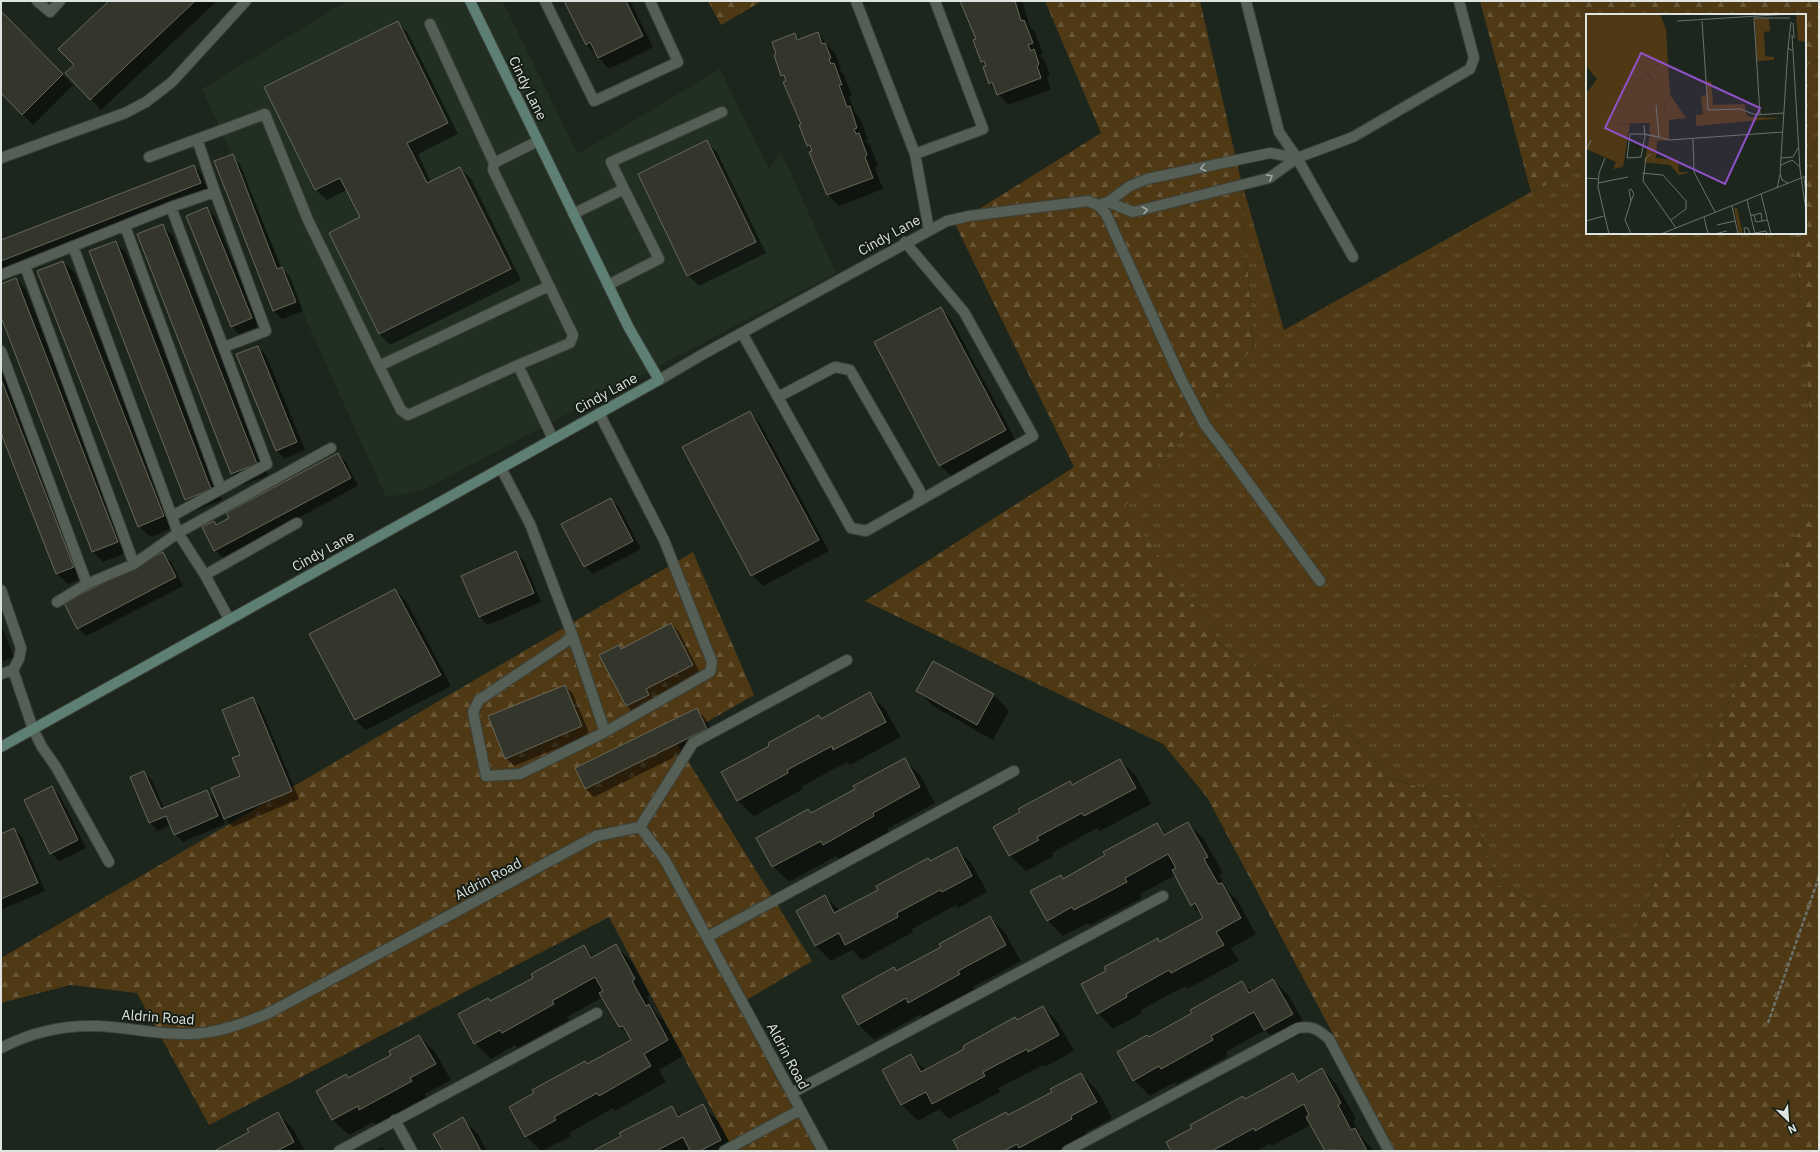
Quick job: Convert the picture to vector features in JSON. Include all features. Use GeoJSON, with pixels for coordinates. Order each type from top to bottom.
{"type":"FeatureCollection","features":[{"type":"Feature","properties":{"kind":"street"},"geometry":{"type":"LineString","coordinates":[[37,1],[50,12],[60,1]]}},
{"type":"Feature","properties":{"kind":"street"},"geometry":{"type":"LineString","coordinates":[[1,158],[125,113],[146,102],[172,82],[246,1]]}},
{"type":"Feature","properties":{"kind":"street","name":"Cindy Lane"},"geometry":{"type":"LineString","coordinates":[[470,1],[629,328],[659,380]]}},
{"type":"Feature","properties":{"kind":"street"},"geometry":{"type":"LineString","coordinates":[[545,1],[594,101],[678,62],[650,1]]}},
{"type":"Feature","properties":{"kind":"street"},"geometry":{"type":"LineString","coordinates":[[856,1],[915,154],[928,230]]}},
{"type":"Feature","properties":{"kind":"street"},"geometry":{"type":"LineString","coordinates":[[915,154],[982,129],[935,1]]}},
{"type":"Feature","properties":{"kind":"street"},"geometry":{"type":"LineString","coordinates":[[1246,1],[1279,132],[1297,158],[1353,257]]}},
{"type":"Feature","properties":{"kind":"street","name":"Cindy Lane"},"geometry":{"type":"LineString","coordinates":[[1,747],[905,242],[947,221],[969,216],[1088,201],[1133,212],[1269,178],[1297,158],[1353,137],[1470,69],[1474,58],[1459,1]]}},
{"type":"Feature","properties":{"kind":"street"},"geometry":{"type":"LineString","coordinates":[[149,157],[265,114],[308,220],[401,410],[408,415],[570,343],[573,335],[493,170],[494,163],[430,24]]}},
{"type":"Feature","properties":{"kind":"street"},"geometry":{"type":"LineString","coordinates":[[608,285],[659,260],[611,162],[722,112]]}},
{"type":"Feature","properties":{"kind":"street"},"geometry":{"type":"LineString","coordinates":[[198,139],[215,192],[266,332],[224,347]]}},
{"type":"Feature","properties":{"kind":"street"},"geometry":{"type":"LineString","coordinates":[[494,163],[538,141]]}},
{"type":"Feature","properties":{"kind":"street"},"geometry":{"type":"LineString","coordinates":[[1297,158],[1270,153],[1147,179],[1130,186],[1103,204],[1106,214],[1181,379],[1205,426],[1320,581]]}},
{"type":"Feature","properties":{"kind":"street"},"geometry":{"type":"LineString","coordinates":[[573,214],[624,189]]}},
{"type":"Feature","properties":{"kind":"street"},"geometry":{"type":"LineString","coordinates":[[1,274],[25,266],[172,207],[215,192]]}},
{"type":"Feature","properties":{"kind":"street"},"geometry":{"type":"LineString","coordinates":[[172,207],[267,464],[172,516]]}},
{"type":"Feature","properties":{"kind":"street"},"geometry":{"type":"LineString","coordinates":[[125,226],[221,489]]}},
{"type":"Feature","properties":{"kind":"street"},"geometry":{"type":"LineString","coordinates":[[742,333],[851,528],[866,531],[1033,436],[964,312],[905,242]]}},
{"type":"Feature","properties":{"kind":"street"},"geometry":{"type":"LineString","coordinates":[[73,246],[178,533],[230,619]]}},
{"type":"Feature","properties":{"kind":"street"},"geometry":{"type":"LineString","coordinates":[[25,266],[134,564]]}},
{"type":"Feature","properties":{"kind":"street"},"geometry":{"type":"LineString","coordinates":[[380,366],[549,286]]}},
{"type":"Feature","properties":{"kind":"street"},"geometry":{"type":"LineString","coordinates":[[1,351],[87,584]]}},
{"type":"Feature","properties":{"kind":"street"},"geometry":{"type":"LineString","coordinates":[[518,365],[553,439]]}},
{"type":"Feature","properties":{"kind":"street"},"geometry":{"type":"LineString","coordinates":[[778,397],[835,367],[850,370],[920,491],[916,502]]}},
{"type":"Feature","properties":{"kind":"street"},"geometry":{"type":"LineString","coordinates":[[572,637],[479,700],[472,712],[486,776],[520,774],[605,732],[710,672],[712,662],[664,540],[599,413]]}},
{"type":"Feature","properties":{"kind":"street"},"geometry":{"type":"LineString","coordinates":[[57,602],[87,584],[134,564],[178,533],[331,448]]}},
{"type":"Feature","properties":{"kind":"street"},"geometry":{"type":"LineString","coordinates":[[501,468],[530,524],[605,732]]}},
{"type":"Feature","properties":{"kind":"street"},"geometry":{"type":"LineString","coordinates":[[204,575],[297,523]]}},
{"type":"Feature","properties":{"kind":"street"},"geometry":{"type":"LineString","coordinates":[[1,590],[21,648],[19,659],[13,670],[1,674]]}},
{"type":"Feature","properties":{"kind":"street"},"geometry":{"type":"LineString","coordinates":[[640,827],[694,742],[847,660]]}},
{"type":"Feature","properties":{"kind":"street"},"geometry":{"type":"LineString","coordinates":[[13,670],[33,729],[109,862]]}},
{"type":"Feature","properties":{"kind":"street"},"geometry":{"type":"LineString","coordinates":[[707,937],[1014,771]]}},
{"type":"Feature","properties":{"kind":"street","name":"Aldrin Road"},"geometry":{"type":"LineString","coordinates":[[1,1048],[37,1034],[79,1026],[100,1026],[159,1034],[186,1034],[216,1031],[244,1023],[276,1009],[596,836],[640,827],[665,860],[823,1151]]}},
{"type":"Feature","properties":{"kind":"street"},"geometry":{"type":"LineString","coordinates":[[792,1093],[1163,896]]}},
{"type":"Feature","properties":{"kind":"street"},"geometry":{"type":"LineString","coordinates":[[339,1151],[597,1013]]}},
{"type":"Feature","properties":{"kind":"street"},"geometry":{"type":"LineString","coordinates":[[1067,1151],[1298,1028],[1307,1026],[1319,1030],[1329,1039],[1389,1151]]}},
{"type":"Feature","properties":{"kind":"street"},"geometry":{"type":"LineString","coordinates":[[724,1151],[800,1110]]}},
{"type":"Feature","properties":{"kind":"street"},"geometry":{"type":"LineString","coordinates":[[395,1120],[412,1151]]}},
{"type":"Feature","properties":{"kind":"path"},"geometry":{"type":"LineString","coordinates":[[1768,1023],[1819,877]]}},
{"type":"Feature","properties":{"kind":"shaded area"},"geometry":{"type":"Polygon","coordinates":[[[347,1],[503,2],[578,154],[720,69],[769,169],[781,152],[836,273],[421,491],[386,497],[202,89],[347,1]]]}},
{"type":"Feature","properties":{"kind":"green space"},"geometry":{"type":"Polygon","coordinates":[[[708,1],[762,1],[721,25],[708,1]]]}},
{"type":"Feature","properties":{"kind":"green space"},"geometry":{"type":"Polygon","coordinates":[[[1045,1],[1200,1],[1240,176],[1254,346],[1124,507],[1225,649],[1326,706],[1391,779],[1464,800],[1474,817],[1499,886],[1631,941],[1816,490],[1795,234],[1806,234],[1806,180],[1819,131],[1819,1151],[1395,1151],[1207,797],[1163,744],[865,601],[1074,467],[955,224],[1101,133],[1045,1]]]}},
{"type":"Feature","properties":{"kind":"green space"},"geometry":{"type":"Polygon","coordinates":[[[1480,1],[1819,1],[1819,59],[1806,66],[1806,14],[1586,14],[1586,166],[1531,192],[1480,1]]]}},
{"type":"Feature","properties":{"kind":"green space"},"geometry":{"type":"Polygon","coordinates":[[[1819,59],[1819,131],[1806,180],[1806,66],[1819,59]]]}},
{"type":"Feature","properties":{"kind":"green space"},"geometry":{"type":"Polygon","coordinates":[[[1586,166],[1586,234],[1795,234],[1816,490],[1631,941],[1499,886],[1474,817],[1464,800],[1391,779],[1326,706],[1225,649],[1123,507],[1211,401],[1254,346],[1240,176],[1284,330],[1531,192],[1586,166]]]}},
{"type":"Feature","properties":{"kind":"green space"},"geometry":{"type":"Polygon","coordinates":[[[693,552],[754,695],[675,740],[812,961],[743,1002],[826,1151],[734,1151],[609,917],[209,1125],[137,993],[70,985],[1,1003],[1,958],[693,552]]]}},
{"type":"Feature","properties":{"kind":"building"},"geometry":{"type":"Polygon","coordinates":[[[109,1],[195,1],[90,100],[65,73],[74,65],[58,49],[109,1]]]}},
{"type":"Feature","properties":{"kind":"building"},"geometry":{"type":"Polygon","coordinates":[[[564,1],[626,1],[643,36],[598,58],[590,42],[586,45],[564,1]]]}},
{"type":"Feature","properties":{"kind":"building"},"geometry":{"type":"Polygon","coordinates":[[[960,1],[1015,1],[1021,21],[1024,20],[1033,43],[1028,45],[1031,51],[1034,49],[1039,64],[1037,66],[1041,78],[997,95],[992,82],[989,84],[983,67],[986,66],[984,61],[981,62],[973,40],[976,39],[960,1]]]}},
{"type":"Feature","properties":{"kind":"building"},"geometry":{"type":"Polygon","coordinates":[[[1,11],[63,74],[22,115],[1,93],[1,11]]]}},
{"type":"Feature","properties":{"kind":"building"},"geometry":{"type":"Polygon","coordinates":[[[398,21],[448,123],[407,143],[427,183],[460,167],[511,269],[379,334],[329,233],[360,217],[340,178],[315,190],[264,87],[398,21]]]}},
{"type":"Feature","properties":{"kind":"building"},"geometry":{"type":"Polygon","coordinates":[[[818,32],[822,44],[825,43],[831,58],[829,59],[831,64],[834,63],[842,85],[839,85],[847,107],[850,106],[857,128],[854,129],[856,134],[859,133],[867,155],[865,157],[873,178],[827,195],[809,152],[812,151],[810,145],[807,146],[799,125],[801,124],[783,82],[786,81],[784,75],[781,76],[774,55],[776,54],[772,42],[795,33],[797,40],[818,32]]]}},
{"type":"Feature","properties":{"kind":"building"},"geometry":{"type":"Polygon","coordinates":[[[707,140],[756,242],[687,276],[638,174],[707,140]]]}},
{"type":"Feature","properties":{"kind":"building"},"geometry":{"type":"Polygon","coordinates":[[[233,154],[277,269],[282,267],[296,302],[273,311],[214,161],[233,154]]]}},
{"type":"Feature","properties":{"kind":"building"},"geometry":{"type":"Polygon","coordinates":[[[194,165],[201,183],[1,261],[1,240],[194,165]]]}},
{"type":"Feature","properties":{"kind":"building"},"geometry":{"type":"Polygon","coordinates":[[[207,207],[252,318],[231,327],[186,216],[207,207]]]}},
{"type":"Feature","properties":{"kind":"building"},"geometry":{"type":"Polygon","coordinates":[[[163,224],[257,464],[231,474],[137,234],[163,224]]]}},
{"type":"Feature","properties":{"kind":"building"},"geometry":{"type":"Polygon","coordinates":[[[116,241],[211,489],[185,500],[89,251],[116,241]]]}},
{"type":"Feature","properties":{"kind":"building"},"geometry":{"type":"Polygon","coordinates":[[[63,261],[164,516],[138,527],[37,271],[63,261]]]}},
{"type":"Feature","properties":{"kind":"building"},"geometry":{"type":"Polygon","coordinates":[[[16,278],[118,542],[92,552],[1,317],[1,284],[16,278]]]}},
{"type":"Feature","properties":{"kind":"building"},"geometry":{"type":"Polygon","coordinates":[[[941,307],[1006,430],[939,466],[874,342],[941,307]]]}},
{"type":"Feature","properties":{"kind":"building"},"geometry":{"type":"Polygon","coordinates":[[[258,346],[297,442],[276,451],[236,354],[258,346]]]}},
{"type":"Feature","properties":{"kind":"building"},"geometry":{"type":"Polygon","coordinates":[[[1,379],[74,567],[56,574],[1,433],[1,379]]]}},
{"type":"Feature","properties":{"kind":"building"},"geometry":{"type":"Polygon","coordinates":[[[750,411],[819,540],[751,576],[682,447],[750,411]]]}},
{"type":"Feature","properties":{"kind":"building"},"geometry":{"type":"Polygon","coordinates":[[[338,453],[351,478],[214,551],[202,527],[214,521],[216,525],[229,518],[226,513],[338,453]]]}},
{"type":"Feature","properties":{"kind":"building"},"geometry":{"type":"Polygon","coordinates":[[[611,498],[633,541],[584,567],[561,524],[611,498]]]}},
{"type":"Feature","properties":{"kind":"building"},"geometry":{"type":"Polygon","coordinates":[[[516,551],[534,593],[479,617],[461,576],[516,551]]]}},
{"type":"Feature","properties":{"kind":"building"},"geometry":{"type":"Polygon","coordinates":[[[163,552],[176,577],[77,629],[64,603],[163,552]]]}},
{"type":"Feature","properties":{"kind":"building"},"geometry":{"type":"Polygon","coordinates":[[[395,589],[441,675],[355,720],[309,634],[395,589]]]}},
{"type":"Feature","properties":{"kind":"building"},"geometry":{"type":"Polygon","coordinates":[[[671,623],[693,665],[646,689],[649,695],[626,706],[599,655],[619,645],[621,649],[671,623]]]}},
{"type":"Feature","properties":{"kind":"building"},"geometry":{"type":"Polygon","coordinates":[[[933,661],[994,694],[977,725],[916,691],[933,661]]]}},
{"type":"Feature","properties":{"kind":"building"},"geometry":{"type":"Polygon","coordinates":[[[565,685],[582,726],[505,759],[488,716],[565,685]]]}},
{"type":"Feature","properties":{"kind":"building"},"geometry":{"type":"Polygon","coordinates":[[[870,692],[886,722],[833,750],[832,746],[787,770],[788,773],[737,801],[721,772],[769,746],[768,743],[819,715],[821,719],[870,692]]]}},
{"type":"Feature","properties":{"kind":"building"},"geometry":{"type":"Polygon","coordinates":[[[253,697],[292,791],[224,819],[211,788],[240,776],[232,758],[240,755],[222,710],[253,697]]]}},
{"type":"Feature","properties":{"kind":"building"},"geometry":{"type":"Polygon","coordinates":[[[697,708],[707,729],[585,789],[575,768],[697,708]]]}},
{"type":"Feature","properties":{"kind":"building"},"geometry":{"type":"Polygon","coordinates":[[[905,758],[920,787],[873,813],[874,816],[823,845],[821,841],[772,867],[756,838],[808,809],[811,813],[855,789],[853,786],[905,758]]]}},
{"type":"Feature","properties":{"kind":"building"},"geometry":{"type":"Polygon","coordinates":[[[1120,759],[1136,788],[1084,816],[1082,813],[1037,837],[1039,840],[1009,856],[993,827],[1020,812],[1018,809],[1070,781],[1072,785],[1120,759]]]}},
{"type":"Feature","properties":{"kind":"building"},"geometry":{"type":"Polygon","coordinates":[[[144,771],[161,809],[207,790],[218,816],[174,835],[166,816],[149,823],[130,777],[144,771]]]}},
{"type":"Feature","properties":{"kind":"building"},"geometry":{"type":"Polygon","coordinates":[[[52,786],[78,840],[50,854],[24,800],[52,786]]]}},
{"type":"Feature","properties":{"kind":"building"},"geometry":{"type":"Polygon","coordinates":[[[1188,822],[1208,857],[1204,859],[1218,884],[1222,883],[1241,918],[1216,932],[1224,945],[1171,973],[1169,970],[1126,994],[1127,997],[1097,1014],[1081,984],[1106,971],[1104,967],[1158,938],[1159,942],[1203,918],[1195,903],[1191,906],[1172,870],[1176,868],[1168,854],[1125,878],[1127,882],[1074,910],[1072,907],[1047,921],[1030,891],[1061,875],[1063,879],[1105,855],[1103,852],[1157,823],[1164,835],[1188,822]]]}},
{"type":"Feature","properties":{"kind":"building"},"geometry":{"type":"Polygon","coordinates":[[[14,828],[38,883],[1,899],[1,834],[14,828]]]}},
{"type":"Feature","properties":{"kind":"building"},"geometry":{"type":"Polygon","coordinates":[[[957,847],[972,876],[942,892],[940,890],[897,913],[898,917],[845,945],[839,933],[815,946],[796,911],[825,895],[834,913],[878,890],[876,886],[928,858],[930,861],[957,847]]]}},
{"type":"Feature","properties":{"kind":"building"},"geometry":{"type":"Polygon","coordinates":[[[990,916],[1006,945],[958,971],[960,974],[908,1003],[906,998],[858,1025],[842,996],[894,967],[896,971],[941,947],[939,944],[990,916]]]}},
{"type":"Feature","properties":{"kind":"building"},"geometry":{"type":"Polygon","coordinates":[[[616,944],[635,979],[632,981],[646,1006],[649,1004],[668,1040],[644,1054],[651,1066],[599,1096],[597,1093],[554,1117],[556,1120],[525,1137],[509,1107],[534,1093],[532,1090],[585,1061],[587,1064],[631,1040],[623,1026],[619,1027],[599,993],[603,991],[595,977],[552,1001],[554,1004],[502,1033],[500,1030],[474,1044],[458,1014],[488,998],[490,1001],[533,978],[531,974],[584,945],[591,958],[616,944]]]}},
{"type":"Feature","properties":{"kind":"building"},"geometry":{"type":"Polygon","coordinates":[[[1273,979],[1293,1014],[1264,1030],[1254,1012],[1211,1036],[1213,1040],[1161,1069],[1159,1066],[1133,1081],[1117,1052],[1147,1035],[1149,1037],[1192,1013],[1190,1010],[1242,981],[1249,993],[1273,979]]]}},
{"type":"Feature","properties":{"kind":"building"},"geometry":{"type":"Polygon","coordinates":[[[1043,1006],[1059,1035],[1028,1052],[1027,1049],[983,1072],[985,1076],[932,1104],[926,1092],[901,1105],[882,1070],[911,1054],[921,1072],[964,1049],[963,1046],[1015,1017],[1017,1020],[1043,1006]]]}},
{"type":"Feature","properties":{"kind":"building"},"geometry":{"type":"Polygon","coordinates":[[[419,1035],[436,1064],[410,1078],[412,1081],[359,1110],[358,1106],[332,1120],[316,1091],[346,1074],[348,1078],[391,1055],[389,1051],[419,1035]]]}},
{"type":"Feature","properties":{"kind":"building"},"geometry":{"type":"Polygon","coordinates":[[[1322,1068],[1341,1103],[1338,1105],[1351,1130],[1355,1128],[1367,1151],[1325,1151],[1306,1117],[1309,1115],[1304,1104],[1255,1131],[1254,1128],[1212,1151],[1171,1151],[1166,1142],[1192,1128],[1190,1125],[1243,1096],[1245,1099],[1293,1073],[1298,1082],[1322,1068]]]}},
{"type":"Feature","properties":{"kind":"building"},"geometry":{"type":"Polygon","coordinates":[[[1081,1073],[1097,1102],[1071,1116],[1072,1119],[1019,1148],[1017,1144],[1004,1151],[959,1151],[953,1140],[1006,1112],[1008,1115],[1052,1092],[1050,1089],[1081,1073]]]}},
{"type":"Feature","properties":{"kind":"building"},"geometry":{"type":"Polygon","coordinates":[[[703,1104],[721,1140],[700,1151],[690,1151],[683,1137],[656,1151],[593,1151],[621,1136],[619,1133],[672,1106],[678,1117],[703,1104]]]}},
{"type":"Feature","properties":{"kind":"building"},"geometry":{"type":"Polygon","coordinates":[[[278,1112],[294,1142],[277,1151],[214,1151],[249,1132],[247,1129],[278,1112]]]}},
{"type":"Feature","properties":{"kind":"building"},"geometry":{"type":"Polygon","coordinates":[[[463,1117],[481,1151],[443,1151],[433,1134],[463,1117]]]}}]}
